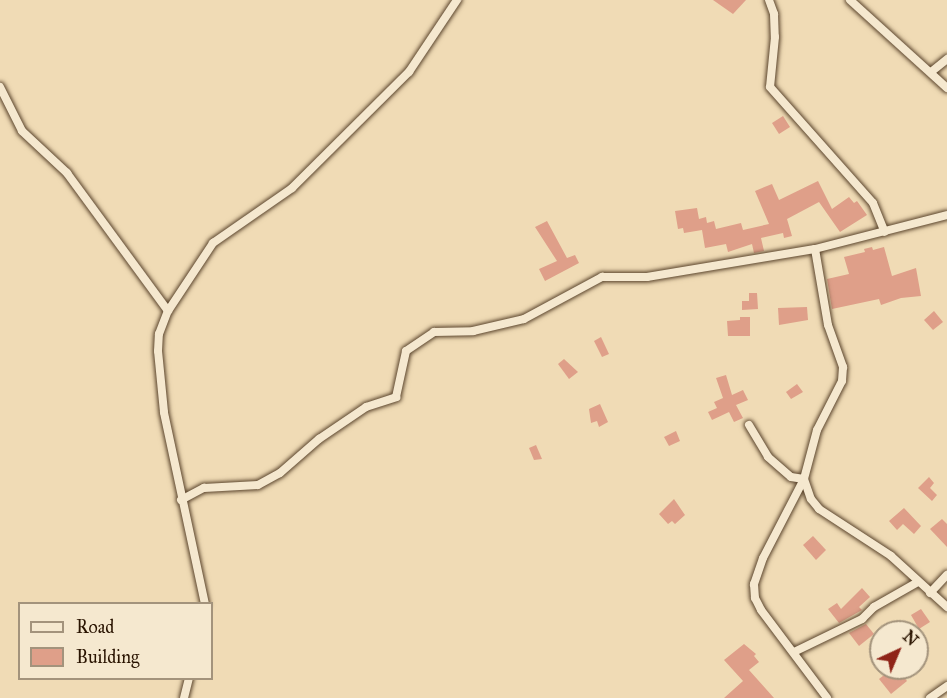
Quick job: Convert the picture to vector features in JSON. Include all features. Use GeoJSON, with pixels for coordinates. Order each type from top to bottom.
{"type":"FeatureCollection","features":[{"type":"Feature","properties":{"kind":"street"},"geometry":{"type":"LineString","coordinates":[[205,602],[181,500],[164,412],[158,351],[159,334],[168,311],[213,243],[292,188],[409,72],[457,0]]}},
{"type":"Feature","properties":{"kind":"street"},"geometry":{"type":"LineString","coordinates":[[769,0],[774,14],[775,37],[770,87],[873,203],[885,232]]}},
{"type":"Feature","properties":{"kind":"street"},"geometry":{"type":"LineString","coordinates":[[850,0],[947,87]]}},
{"type":"Feature","properties":{"kind":"street"},"geometry":{"type":"LineString","coordinates":[[931,72],[947,59]]}},
{"type":"Feature","properties":{"kind":"street"},"geometry":{"type":"LineString","coordinates":[[0,87],[22,131],[67,173],[168,311]]}},
{"type":"Feature","properties":{"kind":"street"},"geometry":{"type":"LineString","coordinates":[[181,500],[204,488],[258,485],[280,473],[319,439],[366,407],[396,398],[406,351],[434,332],[473,331],[524,319],[602,277],[647,278],[815,249],[947,215]]}},
{"type":"Feature","properties":{"kind":"street"},"geometry":{"type":"LineString","coordinates":[[815,249],[828,325],[843,367],[842,381],[817,430],[804,479],[763,558],[754,584],[755,598],[761,610],[827,698]]}},
{"type":"Feature","properties":{"kind":"street"},"geometry":{"type":"LineString","coordinates":[[749,425],[768,457],[791,477],[804,479]]}},
{"type":"Feature","properties":{"kind":"street"},"geometry":{"type":"LineString","coordinates":[[804,479],[811,500],[819,509],[872,542],[947,608]]}},
{"type":"Feature","properties":{"kind":"street"},"geometry":{"type":"LineString","coordinates":[[930,593],[947,575]]}},
{"type":"Feature","properties":{"kind":"street"},"geometry":{"type":"LineString","coordinates":[[794,652],[862,619],[874,607],[918,582]]}},
{"type":"Feature","properties":{"kind":"street"},"geometry":{"type":"LineString","coordinates":[[184,698],[188,680]]}},
{"type":"Feature","properties":{"kind":"street"},"geometry":{"type":"LineString","coordinates":[[930,698],[947,686]]}},
{"type":"Feature","properties":{"kind":"building"},"geometry":{"type":"Polygon","coordinates":[[[713,0],[746,0],[733,14],[713,0]]]}},
{"type":"Feature","properties":{"kind":"building"},"geometry":{"type":"Polygon","coordinates":[[[783,116],[790,127],[779,134],[772,123],[783,116]]]}},
{"type":"Feature","properties":{"kind":"building"},"geometry":{"type":"Polygon","coordinates":[[[818,181],[832,209],[849,197],[854,203],[857,201],[867,215],[840,232],[819,202],[787,219],[792,236],[784,238],[783,233],[761,238],[764,251],[754,253],[752,244],[728,252],[726,244],[705,248],[702,230],[684,233],[683,228],[678,229],[675,211],[697,208],[699,219],[706,217],[707,223],[714,221],[716,229],[741,223],[743,230],[769,224],[755,191],[772,184],[779,200],[818,181]]]}},
{"type":"Feature","properties":{"kind":"building"},"geometry":{"type":"Polygon","coordinates":[[[547,221],[567,258],[575,255],[579,263],[545,281],[539,269],[557,261],[535,227],[547,221]]]}},
{"type":"Feature","properties":{"kind":"building"},"geometry":{"type":"Polygon","coordinates":[[[872,247],[873,250],[884,247],[892,276],[916,268],[921,296],[901,298],[881,305],[879,299],[832,309],[827,279],[849,274],[844,257],[865,252],[864,249],[872,247]]]}},
{"type":"Feature","properties":{"kind":"building"},"geometry":{"type":"Polygon","coordinates":[[[749,293],[757,293],[758,309],[742,310],[742,301],[749,301],[749,293]]]}},
{"type":"Feature","properties":{"kind":"building"},"geometry":{"type":"Polygon","coordinates":[[[807,307],[808,320],[779,325],[778,308],[807,307]]]}},
{"type":"Feature","properties":{"kind":"building"},"geometry":{"type":"Polygon","coordinates":[[[934,311],[943,322],[933,330],[924,320],[934,311]]]}},
{"type":"Feature","properties":{"kind":"building"},"geometry":{"type":"Polygon","coordinates":[[[740,317],[750,317],[750,336],[728,336],[727,321],[740,320],[740,317]]]}},
{"type":"Feature","properties":{"kind":"building"},"geometry":{"type":"Polygon","coordinates":[[[601,337],[609,354],[602,357],[594,341],[601,337]]]}},
{"type":"Feature","properties":{"kind":"building"},"geometry":{"type":"Polygon","coordinates":[[[564,359],[578,372],[569,379],[558,364],[564,359]]]}},
{"type":"Feature","properties":{"kind":"building"},"geometry":{"type":"Polygon","coordinates":[[[726,375],[732,395],[743,390],[748,400],[736,405],[743,418],[734,422],[729,412],[712,420],[708,412],[717,408],[714,402],[723,398],[716,378],[726,375]]]}},
{"type":"Feature","properties":{"kind":"building"},"geometry":{"type":"Polygon","coordinates":[[[797,384],[803,392],[791,399],[786,392],[797,384]]]}},
{"type":"Feature","properties":{"kind":"building"},"geometry":{"type":"Polygon","coordinates":[[[600,404],[608,422],[599,427],[597,421],[591,423],[589,409],[600,404]]]}},
{"type":"Feature","properties":{"kind":"building"},"geometry":{"type":"Polygon","coordinates":[[[676,431],[680,441],[669,446],[664,437],[676,431]]]}},
{"type":"Feature","properties":{"kind":"building"},"geometry":{"type":"Polygon","coordinates":[[[536,445],[542,459],[534,460],[529,448],[536,445]]]}},
{"type":"Feature","properties":{"kind":"building"},"geometry":{"type":"Polygon","coordinates":[[[929,477],[934,483],[930,488],[937,495],[932,501],[918,488],[929,477]]]}},
{"type":"Feature","properties":{"kind":"building"},"geometry":{"type":"Polygon","coordinates":[[[674,499],[685,515],[675,524],[672,521],[668,524],[659,514],[674,499]]]}},
{"type":"Feature","properties":{"kind":"building"},"geometry":{"type":"Polygon","coordinates":[[[904,508],[921,526],[914,534],[903,524],[897,530],[889,521],[904,508]]]}},
{"type":"Feature","properties":{"kind":"building"},"geometry":{"type":"Polygon","coordinates":[[[942,519],[947,524],[947,547],[930,529],[942,519]]]}},
{"type":"Feature","properties":{"kind":"building"},"geometry":{"type":"Polygon","coordinates":[[[813,536],[826,550],[816,560],[803,545],[813,536]]]}},
{"type":"Feature","properties":{"kind":"building"},"geometry":{"type":"Polygon","coordinates":[[[862,588],[870,597],[859,607],[862,610],[839,623],[828,609],[837,603],[841,609],[862,588]]]}},
{"type":"Feature","properties":{"kind":"building"},"geometry":{"type":"Polygon","coordinates":[[[921,609],[929,620],[914,620],[911,615],[921,609]]]}},
{"type":"Feature","properties":{"kind":"building"},"geometry":{"type":"Polygon","coordinates":[[[866,624],[869,628],[869,638],[859,646],[849,633],[866,624]]]}},
{"type":"Feature","properties":{"kind":"building"},"geometry":{"type":"Polygon","coordinates":[[[744,644],[756,654],[754,656],[759,662],[749,670],[774,698],[724,698],[743,681],[724,660],[744,644]]]}},
{"type":"Feature","properties":{"kind":"building"},"geometry":{"type":"Polygon","coordinates":[[[880,680],[906,680],[907,681],[891,694],[880,680]]]}}]}
